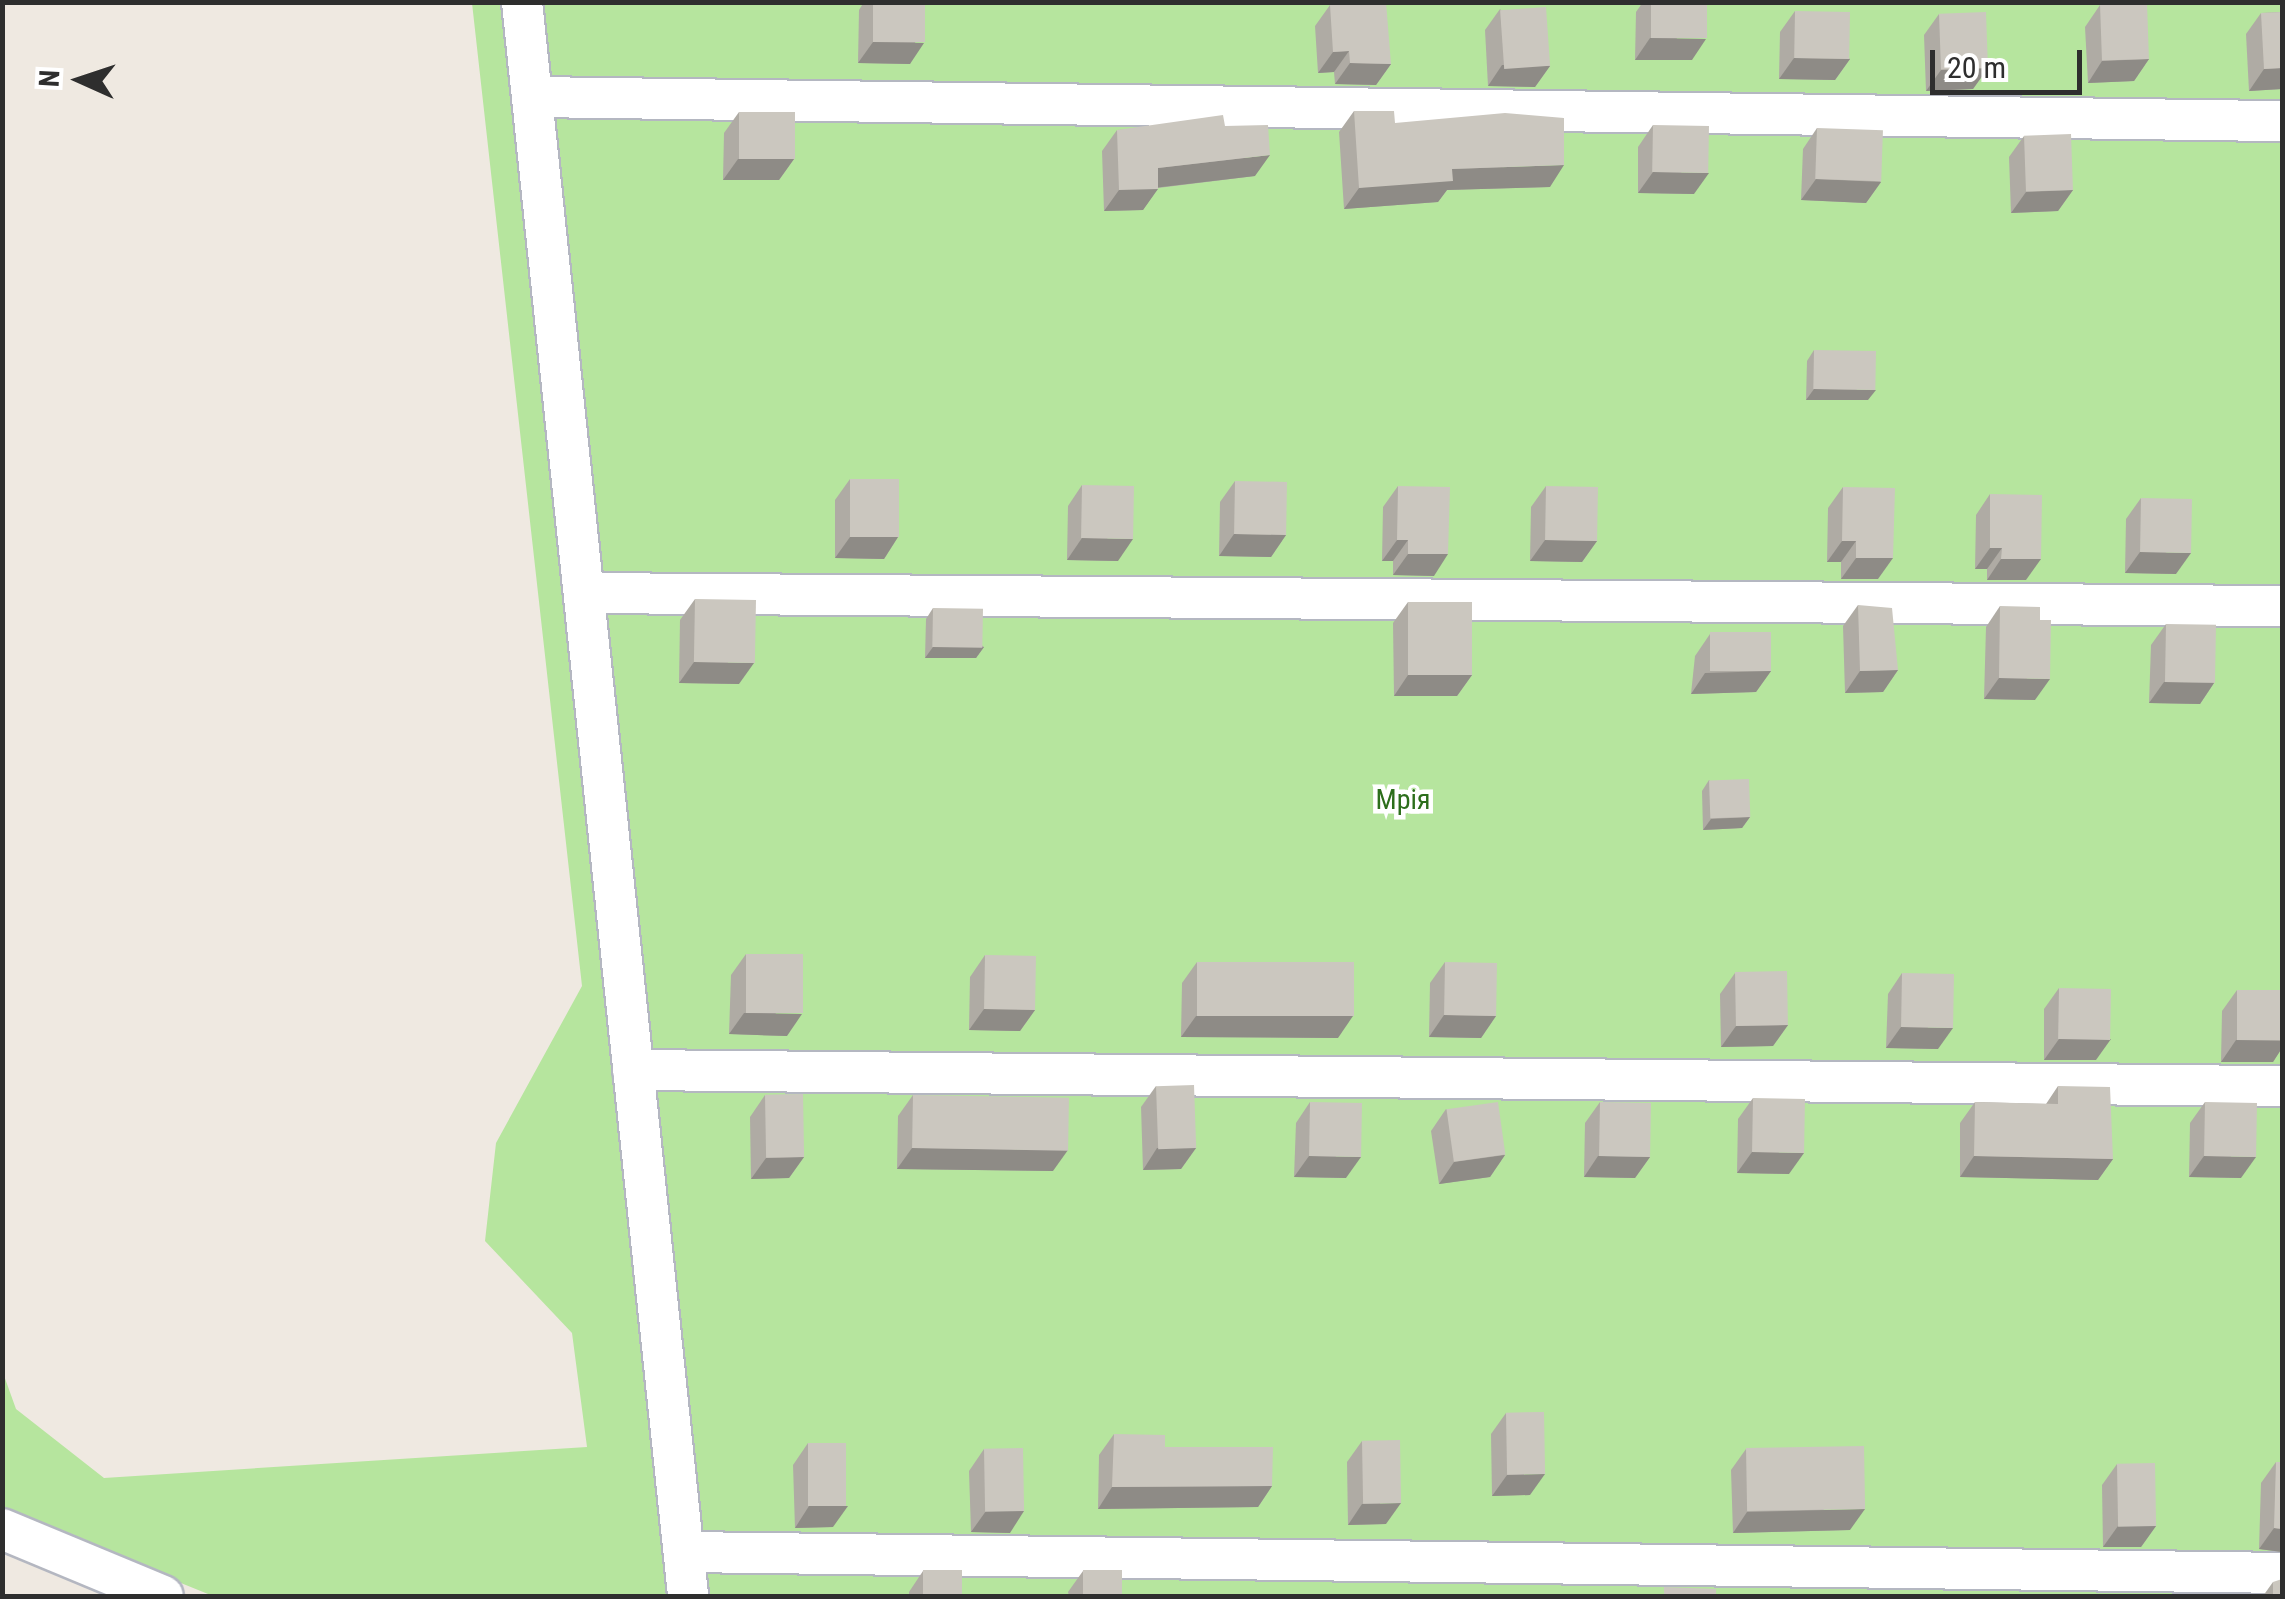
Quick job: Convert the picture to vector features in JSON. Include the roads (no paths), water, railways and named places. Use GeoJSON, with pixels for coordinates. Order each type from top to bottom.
{"type":"FeatureCollection","features":[{"type":"Feature","properties":{"kind":"street"},"geometry":{"type":"LineString","coordinates":[[522,2],[688,1596]]}},
{"type":"Feature","properties":{"kind":"street"},"geometry":{"type":"LineString","coordinates":[[533,97],[2282,121]]}},
{"type":"Feature","properties":{"kind":"street"},"geometry":{"type":"LineString","coordinates":[[584,593],[2282,606]]}},
{"type":"Feature","properties":{"kind":"street"},"geometry":{"type":"LineString","coordinates":[[633,1070],[2282,1086]]}},
{"type":"Feature","properties":{"kind":"street"},"geometry":{"type":"LineString","coordinates":[[2,1529],[163,1596]]}},
{"type":"Feature","properties":{"kind":"street"},"geometry":{"type":"LineString","coordinates":[[684,1552],[2282,1573]]}},
{"type":"Feature","properties":{"kind":"park label","name":"Мрія"},"geometry":{"type":"Point","coordinates":[1403,800]}}]}
